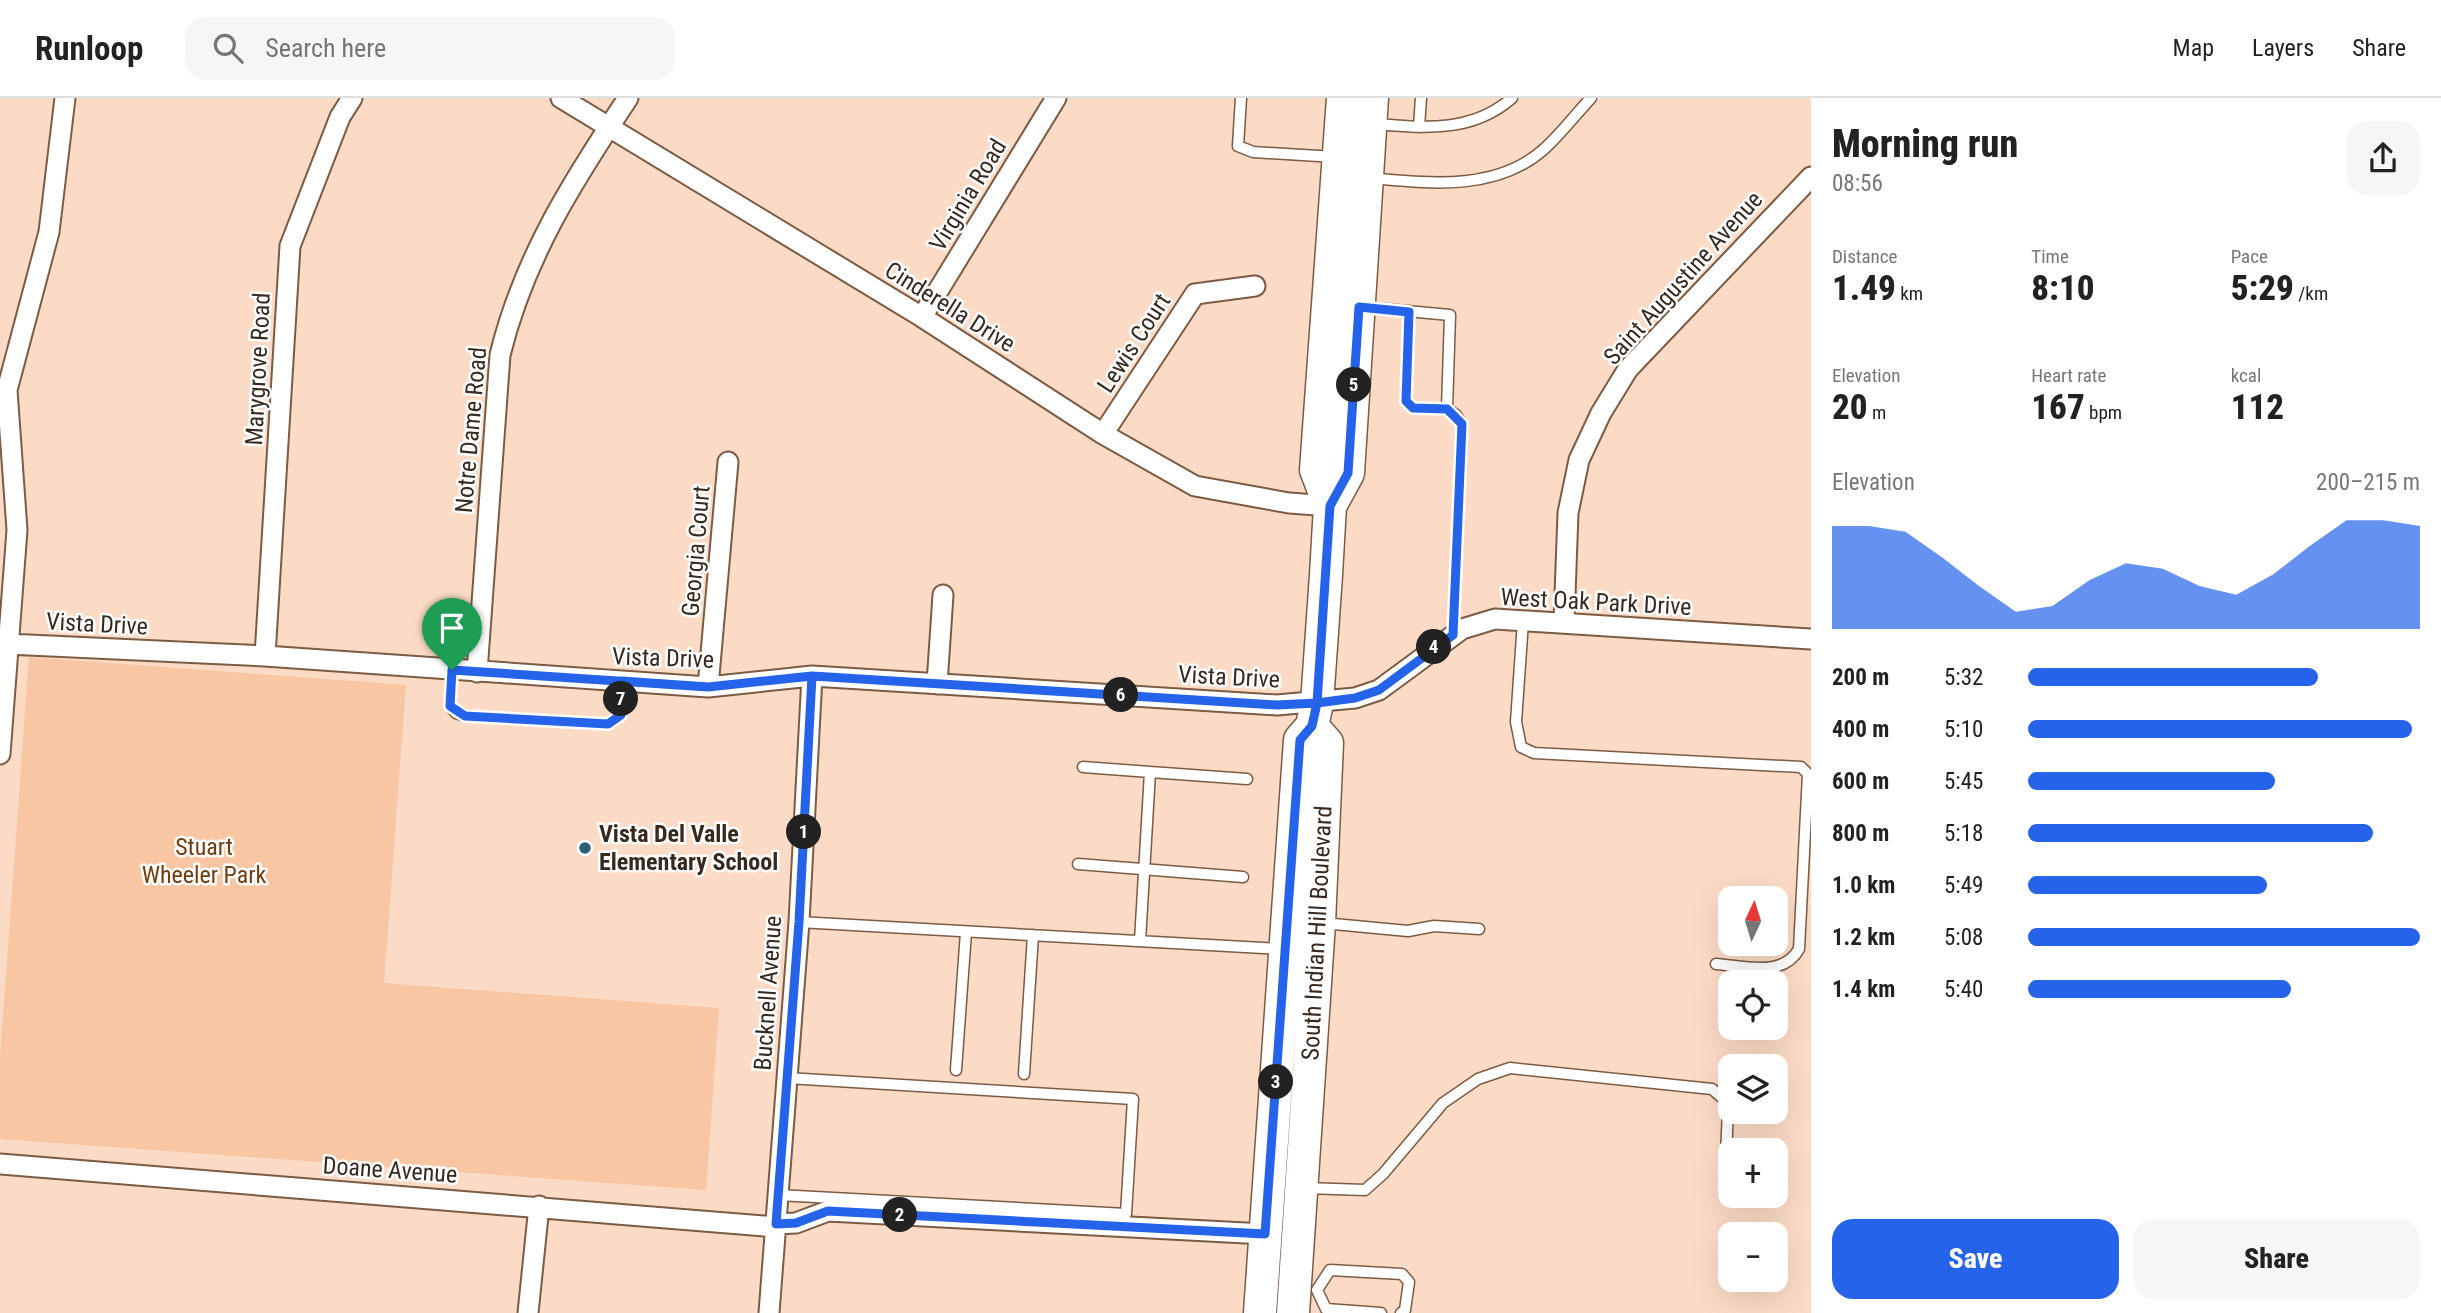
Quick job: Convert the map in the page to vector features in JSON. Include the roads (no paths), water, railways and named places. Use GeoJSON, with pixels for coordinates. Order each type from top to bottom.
{"type":"FeatureCollection","features":[{"type":"Feature","properties":{"kind":"main road","name":"South Indian Hill Boulevard"},"geometry":{"type":"LineString","coordinates":[[1260,1313],[1300,740],[1315,714],[1330,506],[1317,470],[1343,98]]}},
{"type":"Feature","properties":{"kind":"main road","name":"South Indian Hill Boulevard"},"geometry":{"type":"LineString","coordinates":[[1330,506],[1348,473],[1372,111]]}},
{"type":"Feature","properties":{"kind":"main road","name":"South Indian Hill Boulevard"},"geometry":{"type":"LineString","coordinates":[[1301,1297],[1301,1188],[1319,923],[1327,743],[1315,714]]}},
{"type":"Feature","properties":{"kind":"street"},"geometry":{"type":"LineString","coordinates":[[0,754],[7,644],[7,390],[49,232],[65,98]]}},
{"type":"Feature","properties":{"kind":"street","name":"Marygrove Road"},"geometry":{"type":"LineString","coordinates":[[265,656],[290,246],[340,117],[352,98]]}},
{"type":"Feature","properties":{"kind":"street","name":"Cinderella Drive"},"geometry":{"type":"LineString","coordinates":[[561,98],[922,317],[1103,434],[1195,486],[1289,503],[1330,506]]}},
{"type":"Feature","properties":{"kind":"street","name":"Notre Dame Road"},"geometry":{"type":"LineString","coordinates":[[477,672],[500,355],[508,321],[530,262],[558,206],[628,98]]}},
{"type":"Feature","properties":{"kind":"street","name":"Virginia Road"},"geometry":{"type":"LineString","coordinates":[[922,317],[1053,99]]}},
{"type":"Feature","properties":{"kind":"street","name":"Saint Augustine Avenue"},"geometry":{"type":"LineString","coordinates":[[1564,622],[1569,513],[1579,460],[1601,412],[1629,369],[1811,177]]}},
{"type":"Feature","properties":{"kind":"street","name":"Lewis Court"},"geometry":{"type":"LineString","coordinates":[[1103,434],[1195,294],[1255,286]]}},
{"type":"Feature","properties":{"kind":"street","name":"Georgia Court"},"geometry":{"type":"LineString","coordinates":[[708,687],[728,462]]}},
{"type":"Feature","properties":{"kind":"street"},"geometry":{"type":"LineString","coordinates":[[937,684],[943,595]]}},
{"type":"Feature","properties":{"kind":"street","name":"West Oak Park Drive"},"geometry":{"type":"LineString","coordinates":[[1315,714],[1379,690],[1453,635],[1495,619],[1811,639]]}},
{"type":"Feature","properties":{"kind":"street","name":"Vista Drive"},"geometry":{"type":"LineString","coordinates":[[7,644],[265,656],[708,687],[812,676],[1277,705],[1315,714]]}},
{"type":"Feature","properties":{"kind":"street","name":"Bucknell Avenue"},"geometry":{"type":"LineString","coordinates":[[769,1313],[799,922],[812,676]]}},
{"type":"Feature","properties":{"kind":"street","name":"Doane Avenue"},"geometry":{"type":"LineString","coordinates":[[0,1164],[776,1225],[796,1223],[828,1211],[1265,1234]]}},
{"type":"Feature","properties":{"kind":"street"},"geometry":{"type":"LineString","coordinates":[[528,1313],[539,1206]]}},
{"type":"Feature","properties":{"kind":"lane"},"geometry":{"type":"LineString","coordinates":[[1241,98],[1238,146],[1252,152],[1339,157]]}},
{"type":"Feature","properties":{"kind":"lane"},"geometry":{"type":"LineString","coordinates":[[1419,127],[1421,98]]}},
{"type":"Feature","properties":{"kind":"lane"},"geometry":{"type":"LineString","coordinates":[[1372,111],[1419,127],[1438,128],[1471,122],[1500,108],[1512,98]]}},
{"type":"Feature","properties":{"kind":"lane"},"geometry":{"type":"LineString","coordinates":[[1367,178],[1434,184],[1475,180],[1510,170],[1542,151],[1591,98]]}},
{"type":"Feature","properties":{"kind":"lane"},"geometry":{"type":"LineString","coordinates":[[1359,307],[1450,316],[1447,409]]}},
{"type":"Feature","properties":{"kind":"lane"},"geometry":{"type":"LineString","coordinates":[[1409,312],[1406,401],[1413,408],[1447,409],[1462,424],[1453,635]]}},
{"type":"Feature","properties":{"kind":"lane"},"geometry":{"type":"LineString","coordinates":[[1523,621],[1517,722],[1521,747],[1546,754],[1801,767],[1808,775],[1799,949],[1794,959],[1775,968],[1716,964]]}},
{"type":"Feature","properties":{"kind":"lane"},"geometry":{"type":"LineString","coordinates":[[452,670],[450,706],[465,716],[608,724],[621,715],[622,681]]}},
{"type":"Feature","properties":{"kind":"lane"},"geometry":{"type":"LineString","coordinates":[[1083,767],[1247,779]]}},
{"type":"Feature","properties":{"kind":"lane"},"geometry":{"type":"LineString","coordinates":[[1140,941],[1150,772]]}},
{"type":"Feature","properties":{"kind":"lane"},"geometry":{"type":"LineString","coordinates":[[1078,864],[1243,877]]}},
{"type":"Feature","properties":{"kind":"lane"},"geometry":{"type":"LineString","coordinates":[[799,922],[1285,949]]}},
{"type":"Feature","properties":{"kind":"lane"},"geometry":{"type":"LineString","coordinates":[[1319,923],[1408,931],[1434,926],[1479,929]]}},
{"type":"Feature","properties":{"kind":"lane"},"geometry":{"type":"LineString","coordinates":[[956,1070],[965,932]]}},
{"type":"Feature","properties":{"kind":"lane"},"geometry":{"type":"LineString","coordinates":[[1024,1074],[1033,935]]}},
{"type":"Feature","properties":{"kind":"lane"},"geometry":{"type":"LineString","coordinates":[[1301,1188],[1365,1190],[1383,1174],[1443,1102],[1478,1079],[1510,1068],[1712,1089],[1725,1100],[1728,1108],[1727,1138]]}},
{"type":"Feature","properties":{"kind":"lane"},"geometry":{"type":"LineString","coordinates":[[778,1195],[1126,1214],[1133,1099],[787,1078]]}},
{"type":"Feature","properties":{"kind":"lane"},"geometry":{"type":"LineString","coordinates":[[1381,1313],[1326,1309],[1301,1297],[1330,1270],[1402,1274],[1409,1282],[1405,1310],[1401,1313]]}},
{"type":"Feature","properties":{"kind":"place","name":"Vista Del Valle Elementary School"},"geometry":{"type":"Point","coordinates":[585,848]}},
{"type":"Feature","properties":{"kind":"park label","name":"Stuart Wheeler Park"},"geometry":{"type":"Point","coordinates":[204,861]}}]}
